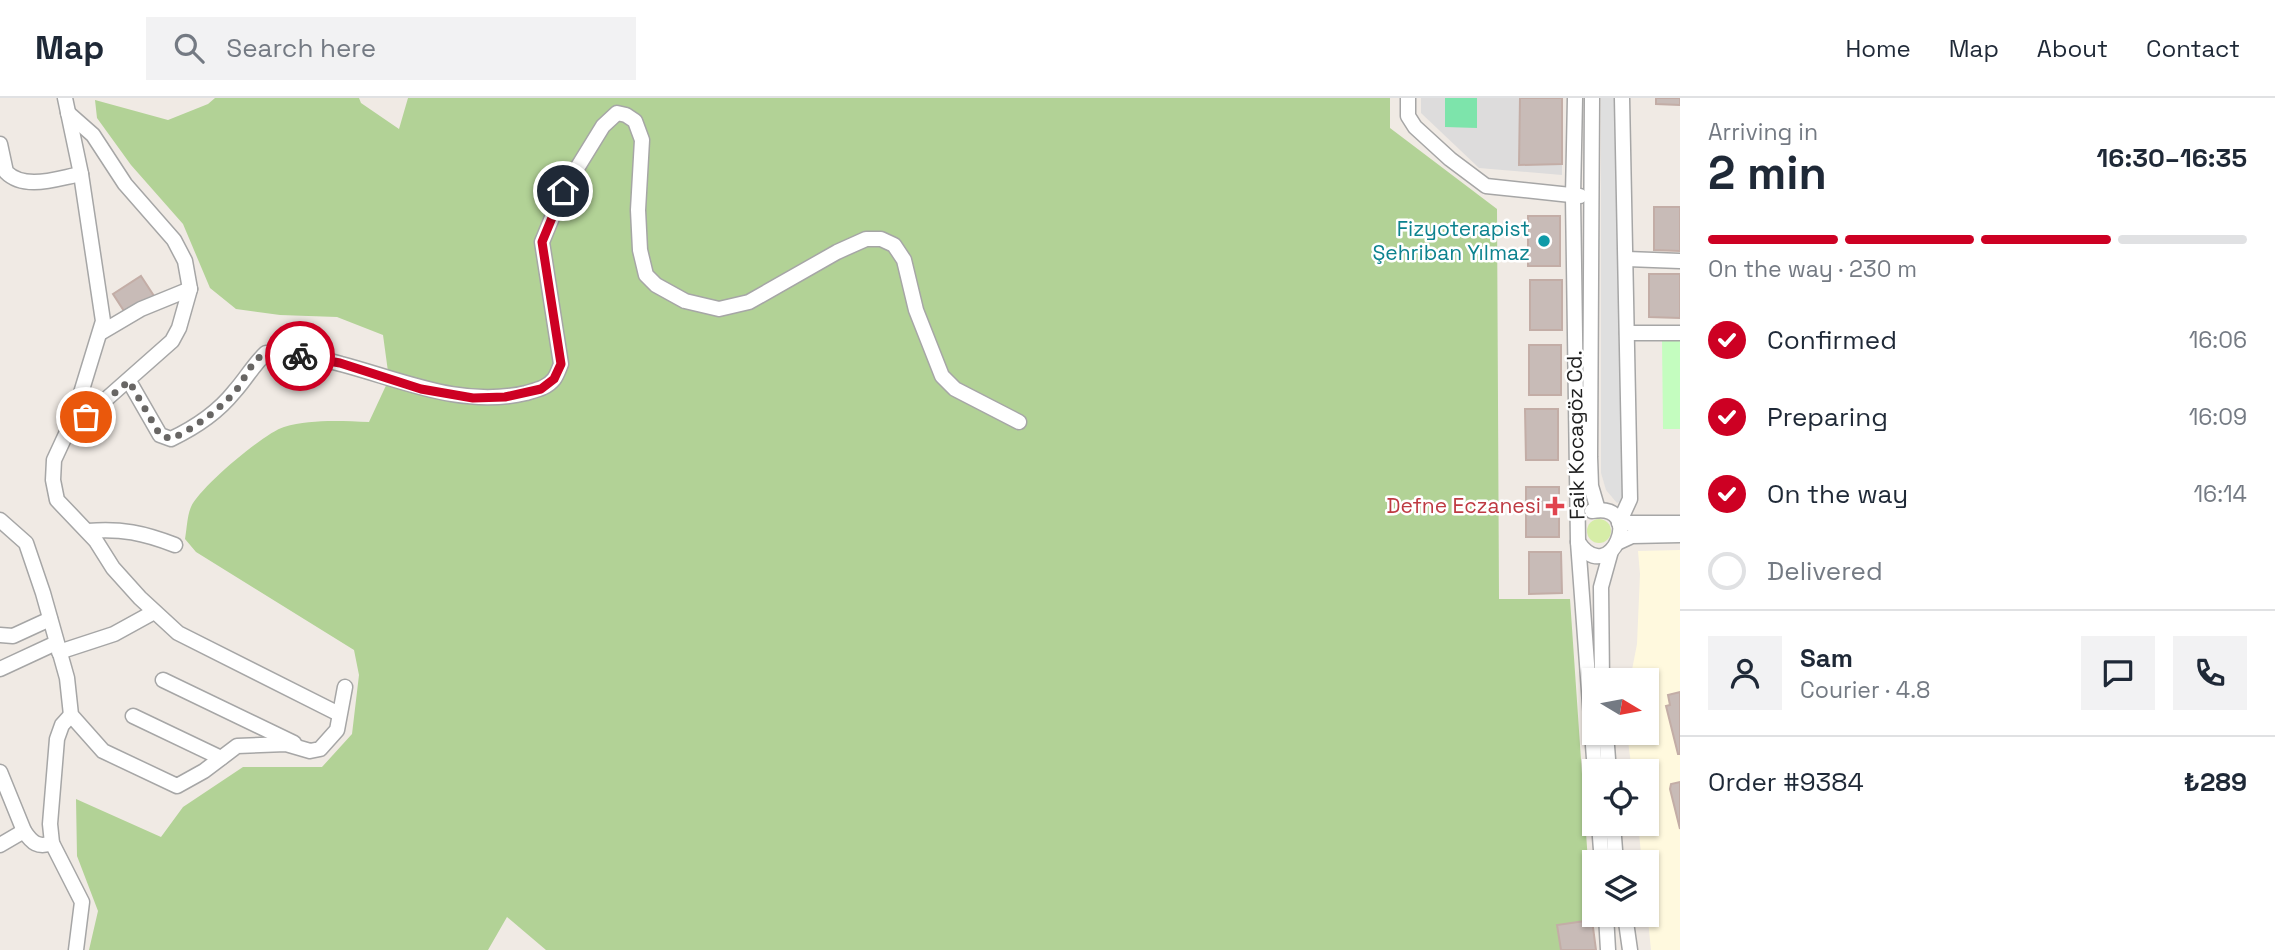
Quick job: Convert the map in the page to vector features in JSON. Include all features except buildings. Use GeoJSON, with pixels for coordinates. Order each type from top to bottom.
{"type":"FeatureCollection","features":[{"type":"Feature","properties":{"kind":"street"},"geometry":{"type":"LineString","coordinates":[[65,98],[81,174],[96,280],[103,310],[102,332],[54,460],[53,480],[57,500],[88,531],[113,568],[154,612],[178,633],[339,714]]}},
{"type":"Feature","properties":{"kind":"street"},"geometry":{"type":"LineString","coordinates":[[1408,98],[1408,116],[1415,127],[1450,159],[1486,186],[1591,198]]}},
{"type":"Feature","properties":{"kind":"street","name":"Faik Kocagöz Cd."},"geometry":{"type":"LineString","coordinates":[[1574,98],[1578,542],[1594,759]]}},
{"type":"Feature","properties":{"kind":"street"},"geometry":{"type":"LineString","coordinates":[[1592,98],[1590,457],[1591,486],[1598,510]]}},
{"type":"Feature","properties":{"kind":"street"},"geometry":{"type":"LineString","coordinates":[[1619,523],[1630,499],[1622,98]]}},
{"type":"Feature","properties":{"kind":"street"},"geometry":{"type":"LineString","coordinates":[[65,435],[172,341],[184,314],[190,289],[185,261],[174,240],[125,184],[93,135],[68,113]]}},
{"type":"Feature","properties":{"kind":"street"},"geometry":{"type":"LineString","coordinates":[[129,381],[160,435],[171,439],[195,427],[234,393],[253,365],[266,353],[282,352],[340,363],[421,389],[473,398],[505,397],[541,389],[554,379],[561,364],[542,242],[563,191],[603,126],[617,113],[635,121],[642,140],[638,210],[640,250],[646,275],[656,285],[685,301],[719,309],[734,307],[749,302],[837,251],[866,239],[881,239],[894,245],[904,260],[916,310],[942,376],[955,389],[1019,422]]}},
{"type":"Feature","properties":{"kind":"street"},"geometry":{"type":"LineString","coordinates":[[0,144],[6,173],[20,182],[30,183],[81,174]]}},
{"type":"Feature","properties":{"kind":"street"},"geometry":{"type":"LineString","coordinates":[[1627,259],[1680,261]]}},
{"type":"Feature","properties":{"kind":"street"},"geometry":{"type":"LineString","coordinates":[[102,332],[141,309],[190,289]]}},
{"type":"Feature","properties":{"kind":"street"},"geometry":{"type":"LineString","coordinates":[[1627,332],[1680,333]]}},
{"type":"Feature","properties":{"kind":"street"},"geometry":{"type":"LineString","coordinates":[[1578,523],[1586,513],[1598,510],[1611,513],[1619,523],[1621,536],[1601,587],[1602,668]]}},
{"type":"Feature","properties":{"kind":"street"},"geometry":{"type":"LineString","coordinates":[[0,520],[26,543],[66,678],[71,715],[103,751],[177,786],[204,771],[237,746],[286,744],[310,751],[320,749],[337,730],[345,687]]}},
{"type":"Feature","properties":{"kind":"street","name":"Faik Kocagöz Cd."},"geometry":{"type":"LineString","coordinates":[[1619,523],[1680,523]]}},
{"type":"Feature","properties":{"kind":"street"},"geometry":{"type":"LineString","coordinates":[[88,531],[126,530],[144,533],[175,545]]}},
{"type":"Feature","properties":{"kind":"street"},"geometry":{"type":"LineString","coordinates":[[1578,542],[1592,554],[1605,554],[1632,536],[1680,535]]}},
{"type":"Feature","properties":{"kind":"street"},"geometry":{"type":"LineString","coordinates":[[0,669],[57,647],[114,634],[154,612]]}},
{"type":"Feature","properties":{"kind":"street"},"geometry":{"type":"LineString","coordinates":[[0,635],[13,636],[50,619]]}},
{"type":"Feature","properties":{"kind":"street"},"geometry":{"type":"LineString","coordinates":[[163,680],[310,751]]}},
{"type":"Feature","properties":{"kind":"street"},"geometry":{"type":"LineString","coordinates":[[71,715],[62,725],[57,739],[50,824],[52,842],[82,902],[76,950]]}},
{"type":"Feature","properties":{"kind":"street"},"geometry":{"type":"LineString","coordinates":[[133,716],[221,758]]}},
{"type":"Feature","properties":{"kind":"street"},"geometry":{"type":"LineString","coordinates":[[0,772],[24,831],[35,844],[44,846],[52,842]]}},
{"type":"Feature","properties":{"kind":"street"},"geometry":{"type":"LineString","coordinates":[[0,845],[24,831]]}},
{"type":"Feature","properties":{"kind":"street"},"geometry":{"type":"LineString","coordinates":[[1607,927],[1608,950]]}},
{"type":"Feature","properties":{"kind":"street"},"geometry":{"type":"LineString","coordinates":[[1627,927],[1630,950]]}},
{"type":"Feature","properties":{"kind":"shaded area"},"geometry":{"type":"Polygon","coordinates":[[[1421,98],[1562,98],[1562,175],[1479,168],[1421,113],[1421,98]]]}},
{"type":"Feature","properties":{"kind":"shaded area"},"geometry":{"type":"Polygon","coordinates":[[[1601,98],[1622,98],[1630,499],[1617,503],[1606,490],[1601,473],[1601,98]]]}},
{"type":"Feature","properties":{"kind":"shaded area"},"geometry":{"type":"Polygon","coordinates":[[[1680,550],[1680,950],[1651,950],[1649,927],[1659,927],[1659,850],[1641,850],[1639,836],[1659,836],[1659,759],[1630,759],[1629,746],[1659,746],[1659,668],[1632,668],[1637,644],[1640,574],[1638,551],[1680,550]]]}},
{"type":"Feature","properties":{"kind":"green space"},"geometry":{"type":"Polygon","coordinates":[[[215,98],[359,98],[361,103],[399,129],[408,98],[1390,98],[1390,128],[1497,209],[1499,599],[1570,599],[1582,774],[1582,836],[1586,836],[1587,850],[1582,850],[1582,921],[1557,925],[1561,950],[546,950],[507,917],[488,950],[89,950],[98,911],[77,856],[76,799],[161,837],[183,807],[243,767],[322,767],[352,734],[359,675],[354,650],[196,552],[185,539],[191,507],[196,498],[262,439],[294,424],[326,421],[369,422],[389,379],[383,335],[337,317],[280,315],[236,309],[210,288],[183,224],[131,165],[97,118],[95,100],[168,120],[208,104],[215,98]]]}},
{"type":"Feature","properties":{"kind":"green space"},"geometry":{"type":"Polygon","coordinates":[[[1445,98],[1477,98],[1477,128],[1445,127],[1445,98]]]}},
{"type":"Feature","properties":{"kind":"green space"},"geometry":{"type":"Polygon","coordinates":[[[1662,340],[1680,340],[1680,429],[1663,429],[1662,340]]]}},
{"type":"Feature","properties":{"kind":"green space"},"geometry":{"type":"Polygon","coordinates":[[[1599,519],[1607,523],[1611,531],[1607,539],[1599,543],[1591,539],[1587,531],[1591,523],[1599,519]]]}},
{"type":"Feature","properties":{"kind":"way so far"},"geometry":{"type":"LineString","coordinates":[[86,417],[129,381],[160,435],[164,439],[171,439],[195,427],[234,393],[253,365],[266,353],[282,352],[300,356]]}},
{"type":"Feature","properties":{"kind":"place","name":"Fizyoterapist Şehriban Yılmaz"},"geometry":{"type":"Point","coordinates":[1544,241]}},
{"type":"Feature","properties":{"kind":"place","name":"Defne Eczanesi"},"geometry":{"type":"Point","coordinates":[1555,506]}},
{"type":"Feature","properties":{"kind":"route"},"geometry":{"type":"LineString","coordinates":[[300,356],[340,363],[421,389],[473,398],[505,397],[541,389],[554,379],[561,364],[542,242],[563,191]]}}]}
